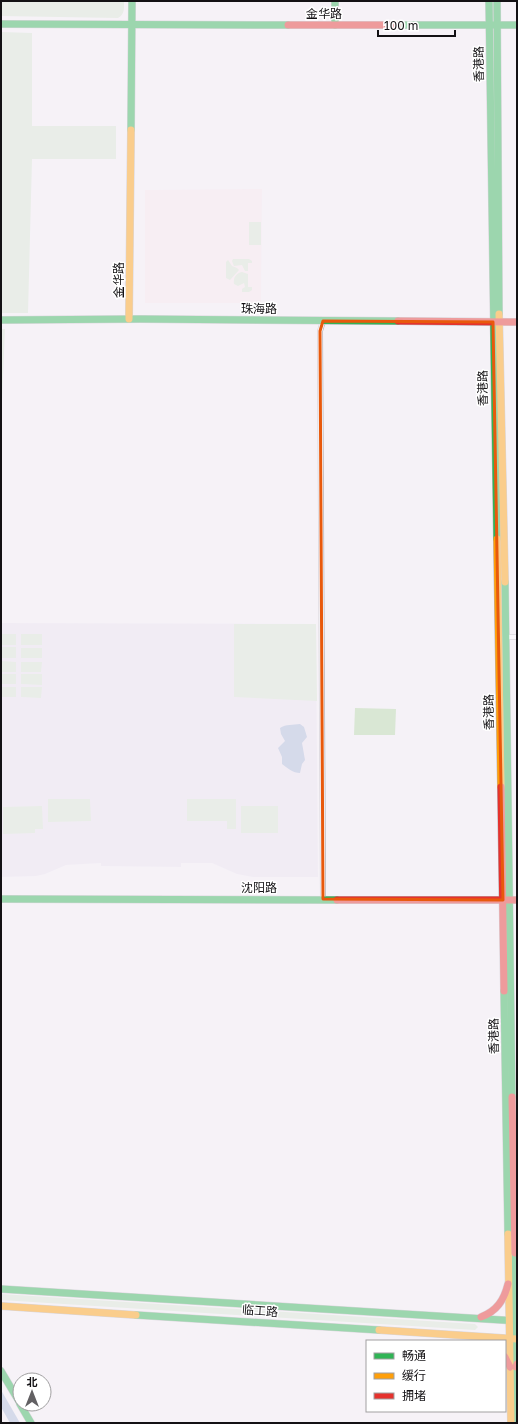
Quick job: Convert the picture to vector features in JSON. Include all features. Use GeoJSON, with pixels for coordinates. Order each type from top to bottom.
{"type":"FeatureCollection","features":[{"type":"Feature","properties":{"kind":"main road","name":"金华路"},"geometry":{"type":"LineString","coordinates":[[129,319],[132,1]]}},
{"type":"Feature","properties":{"kind":"main road"},"geometry":{"type":"LineString","coordinates":[[334,24],[335,1]]}},
{"type":"Feature","properties":{"kind":"main road","name":"香港路"},"geometry":{"type":"LineString","coordinates":[[489,1],[502,637],[510,900],[512,1284],[514,1320],[514,1366],[511,1423]]}},
{"type":"Feature","properties":{"kind":"main road","name":"香港路"},"geometry":{"type":"LineString","coordinates":[[496,322],[497,1]]}},
{"type":"Feature","properties":{"kind":"main road","name":"金华路"},"geometry":{"type":"LineString","coordinates":[[1,24],[517,25]]}},
{"type":"Feature","properties":{"kind":"main road","name":"珠海路"},"geometry":{"type":"LineString","coordinates":[[1,320],[129,319],[517,322]]}},
{"type":"Feature","properties":{"kind":"main road","name":"沈阳路"},"geometry":{"type":"LineString","coordinates":[[1,899],[510,900]]}},
{"type":"Feature","properties":{"kind":"main road"},"geometry":{"type":"LineString","coordinates":[[512,1284],[517,1296]]}},
{"type":"Feature","properties":{"kind":"main road"},"geometry":{"type":"LineString","coordinates":[[479,1318],[496,1310],[512,1284]]}},
{"type":"Feature","properties":{"kind":"main road","name":"临工路"},"geometry":{"type":"LineString","coordinates":[[1,1289],[514,1320]]}},
{"type":"Feature","properties":{"kind":"main road","name":"临工路"},"geometry":{"type":"LineString","coordinates":[[1,1306],[514,1338]]}},
{"type":"Feature","properties":{"kind":"main road"},"geometry":{"type":"LineString","coordinates":[[482,1336],[488,1340]]}},
{"type":"Feature","properties":{"kind":"main road"},"geometry":{"type":"LineString","coordinates":[[506,1358],[514,1366]]}},
{"type":"Feature","properties":{"kind":"main road","name":"香港路"},"geometry":{"type":"LineString","coordinates":[[514,1366],[517,1419]]}},
{"type":"Feature","properties":{"kind":"main road"},"geometry":{"type":"LineString","coordinates":[[1,1371],[12,1390]]}},
{"type":"Feature","properties":{"kind":"main road"},"geometry":{"type":"LineString","coordinates":[[25,1412],[31,1423]]}},
{"type":"Feature","properties":{"kind":"street"},"geometry":{"type":"LineString","coordinates":[[323,321],[320,331],[323,899]]}},
{"type":"Feature","properties":{"kind":"street"},"geometry":{"type":"LineString","coordinates":[[502,637],[517,637]]}},
{"type":"Feature","properties":{"kind":"highlighted area"},"geometry":{"type":"Polygon","coordinates":[[[323,321],[493,322],[503,900],[323,899],[320,331],[323,321]]]}},
{"type":"Feature","properties":{"kind":"shaded area"},"geometry":{"type":"Polygon","coordinates":[[[262,189],[261,303],[145,303],[145,190],[262,189]]]}},
{"type":"Feature","properties":{"kind":"shaded area"},"geometry":{"type":"Polygon","coordinates":[[[1,623],[316,624],[318,877],[253,877],[237,874],[212,863],[181,863],[181,867],[101,866],[101,863],[66,865],[45,874],[36,876],[1,877],[1,623]]]}},
{"type":"Feature","properties":{"kind":"green space"},"geometry":{"type":"Polygon","coordinates":[[[1,1],[124,1],[124,8],[122,15],[118,18],[1,16],[1,1]]]}},
{"type":"Feature","properties":{"kind":"green space"},"geometry":{"type":"Polygon","coordinates":[[[1,32],[32,33],[32,126],[116,126],[116,159],[32,159],[28,313],[1,313],[1,32]]]}},
{"type":"Feature","properties":{"kind":"green space"},"geometry":{"type":"Polygon","coordinates":[[[249,222],[261,222],[261,245],[249,245],[249,222]]]}},
{"type":"Feature","properties":{"kind":"green space"},"geometry":{"type":"Polygon","coordinates":[[[233,259],[249,259],[252,263],[248,263],[248,271],[245,271],[242,265],[234,266],[232,261],[233,259]]]}},
{"type":"Feature","properties":{"kind":"green space"},"geometry":{"type":"Polygon","coordinates":[[[228,260],[232,266],[239,270],[230,280],[226,278],[226,262],[228,260]]]}},
{"type":"Feature","properties":{"kind":"green space"},"geometry":{"type":"Polygon","coordinates":[[[242,272],[248,274],[248,287],[252,287],[252,290],[249,292],[242,292],[242,289],[245,287],[244,283],[238,286],[234,284],[235,276],[242,272]]]}},
{"type":"Feature","properties":{"kind":"green space"},"geometry":{"type":"Polygon","coordinates":[[[1,329],[5,329],[2,401],[1,401],[1,329]]]}},
{"type":"Feature","properties":{"kind":"green space"},"geometry":{"type":"Polygon","coordinates":[[[234,624],[316,624],[317,701],[234,697],[234,624]]]}},
{"type":"Feature","properties":{"kind":"green space"},"geometry":{"type":"Polygon","coordinates":[[[1,634],[16,634],[16,645],[1,645],[1,634]]]}},
{"type":"Feature","properties":{"kind":"green space"},"geometry":{"type":"Polygon","coordinates":[[[21,634],[42,634],[42,645],[21,645],[21,634]]]}},
{"type":"Feature","properties":{"kind":"green space"},"geometry":{"type":"Polygon","coordinates":[[[1,647],[16,647],[16,658],[1,658],[1,647]]]}},
{"type":"Feature","properties":{"kind":"green space"},"geometry":{"type":"Polygon","coordinates":[[[21,648],[42,648],[42,658],[21,658],[21,648]]]}},
{"type":"Feature","properties":{"kind":"green space"},"geometry":{"type":"Polygon","coordinates":[[[1,661],[16,662],[16,672],[1,672],[1,661]]]}},
{"type":"Feature","properties":{"kind":"green space"},"geometry":{"type":"Polygon","coordinates":[[[21,662],[42,662],[41,672],[21,672],[21,662]]]}},
{"type":"Feature","properties":{"kind":"green space"},"geometry":{"type":"Polygon","coordinates":[[[1,674],[16,674],[16,684],[1,684],[1,674]]]}},
{"type":"Feature","properties":{"kind":"green space"},"geometry":{"type":"Polygon","coordinates":[[[21,674],[42,674],[42,685],[21,684],[21,674]]]}},
{"type":"Feature","properties":{"kind":"green space"},"geometry":{"type":"Polygon","coordinates":[[[1,687],[16,687],[16,697],[1,697],[1,687]]]}},
{"type":"Feature","properties":{"kind":"green space"},"geometry":{"type":"Polygon","coordinates":[[[21,687],[42,687],[41,698],[21,697],[21,687]]]}},
{"type":"Feature","properties":{"kind":"green space"},"geometry":{"type":"Polygon","coordinates":[[[355,708],[396,709],[395,735],[354,735],[355,708]]]}},
{"type":"Feature","properties":{"kind":"green space"},"geometry":{"type":"Polygon","coordinates":[[[48,799],[90,799],[91,821],[48,822],[48,799]]]}},
{"type":"Feature","properties":{"kind":"green space"},"geometry":{"type":"Polygon","coordinates":[[[187,799],[236,799],[236,829],[227,829],[227,821],[187,821],[187,799]]]}},
{"type":"Feature","properties":{"kind":"green space"},"geometry":{"type":"Polygon","coordinates":[[[42,806],[43,829],[35,829],[35,833],[3,834],[3,807],[42,806]]]}},
{"type":"Feature","properties":{"kind":"green space"},"geometry":{"type":"Polygon","coordinates":[[[241,806],[278,806],[278,833],[241,833],[241,806]]]}},
{"type":"Feature","properties":{"kind":"green space"},"geometry":{"type":"Polygon","coordinates":[[[1,1294],[475,1324],[478,1327],[475,1330],[1,1300],[1,1294]]]}},
{"type":"Feature","properties":{"kind":"water"},"geometry":{"type":"Polygon","coordinates":[[[300,724],[304,727],[307,737],[302,743],[305,760],[302,764],[300,773],[297,773],[288,769],[282,764],[282,757],[278,748],[285,741],[281,734],[280,728],[287,725],[300,724]]]}},
{"type":"Feature","properties":{"kind":"water"},"geometry":{"type":"Polygon","coordinates":[[[1,1390],[12,1409],[12,1412],[14,1412],[20,1423],[10,1423],[1,1407],[1,1390]]]}},
{"type":"Feature","properties":{"kind":"traffic: fast"},"geometry":{"type":"LineString","coordinates":[[131,130],[132,1]]}},
{"type":"Feature","properties":{"kind":"traffic: fast"},"geometry":{"type":"LineString","coordinates":[[335,1],[335,25]]}},
{"type":"Feature","properties":{"kind":"traffic: fast"},"geometry":{"type":"LineString","coordinates":[[489,1],[497,539]]}},
{"type":"Feature","properties":{"kind":"traffic: fast"},"geometry":{"type":"LineString","coordinates":[[497,1],[499,314]]}},
{"type":"Feature","properties":{"kind":"traffic: fast"},"geometry":{"type":"LineString","coordinates":[[1,24],[288,25]]}},
{"type":"Feature","properties":{"kind":"traffic: fast"},"geometry":{"type":"LineString","coordinates":[[398,25],[517,25]]}},
{"type":"Feature","properties":{"kind":"traffic: fast"},"geometry":{"type":"LineString","coordinates":[[1,320],[140,319],[398,321]]}},
{"type":"Feature","properties":{"kind":"traffic: fast"},"geometry":{"type":"LineString","coordinates":[[505,582],[512,1097]]}},
{"type":"Feature","properties":{"kind":"traffic: fast"},"geometry":{"type":"LineString","coordinates":[[1,899],[337,900]]}},
{"type":"Feature","properties":{"kind":"traffic: fast"},"geometry":{"type":"LineString","coordinates":[[504,991],[508,1234]]}},
{"type":"Feature","properties":{"kind":"traffic: fast"},"geometry":{"type":"LineString","coordinates":[[515,1253],[517,1419]]}},
{"type":"Feature","properties":{"kind":"traffic: fast"},"geometry":{"type":"LineString","coordinates":[[515,1285],[517,1296]]}},
{"type":"Feature","properties":{"kind":"traffic: fast"},"geometry":{"type":"LineString","coordinates":[[1,1289],[517,1321]]}},
{"type":"Feature","properties":{"kind":"traffic: fast"},"geometry":{"type":"LineString","coordinates":[[136,1315],[379,1330]]}},
{"type":"Feature","properties":{"kind":"traffic: fast"},"geometry":{"type":"LineString","coordinates":[[1,1371],[12,1390]]}},
{"type":"Feature","properties":{"kind":"traffic: fast"},"geometry":{"type":"LineString","coordinates":[[25,1412],[31,1423]]}},
{"type":"Feature","properties":{"kind":"traffic: slow"},"geometry":{"type":"LineString","coordinates":[[129,319],[131,130]]}},
{"type":"Feature","properties":{"kind":"traffic: slow"},"geometry":{"type":"LineString","coordinates":[[499,314],[505,582]]}},
{"type":"Feature","properties":{"kind":"traffic: slow"},"geometry":{"type":"LineString","coordinates":[[497,539],[501,787]]}},
{"type":"Feature","properties":{"kind":"traffic: slow"},"geometry":{"type":"LineString","coordinates":[[508,1234],[511,1423]]}},
{"type":"Feature","properties":{"kind":"traffic: slow"},"geometry":{"type":"LineString","coordinates":[[1,1306],[136,1315]]}},
{"type":"Feature","properties":{"kind":"traffic: slow"},"geometry":{"type":"LineString","coordinates":[[379,1330],[517,1339]]}},
{"type":"Feature","properties":{"kind":"traffic: jam"},"geometry":{"type":"LineString","coordinates":[[288,25],[398,25]]}},
{"type":"Feature","properties":{"kind":"traffic: jam"},"geometry":{"type":"LineString","coordinates":[[398,321],[517,322]]}},
{"type":"Feature","properties":{"kind":"traffic: jam"},"geometry":{"type":"LineString","coordinates":[[501,787],[504,991]]}},
{"type":"Feature","properties":{"kind":"traffic: jam"},"geometry":{"type":"LineString","coordinates":[[337,900],[517,900]]}},
{"type":"Feature","properties":{"kind":"traffic: jam"},"geometry":{"type":"LineString","coordinates":[[512,1097],[515,1253]]}},
{"type":"Feature","properties":{"kind":"traffic: jam"},"geometry":{"type":"LineString","coordinates":[[481,1317],[487,1315],[496,1308],[502,1300],[508,1284]]}},
{"type":"Feature","properties":{"kind":"traffic: jam"},"geometry":{"type":"LineString","coordinates":[[506,1359],[510,1367]]}}]}
